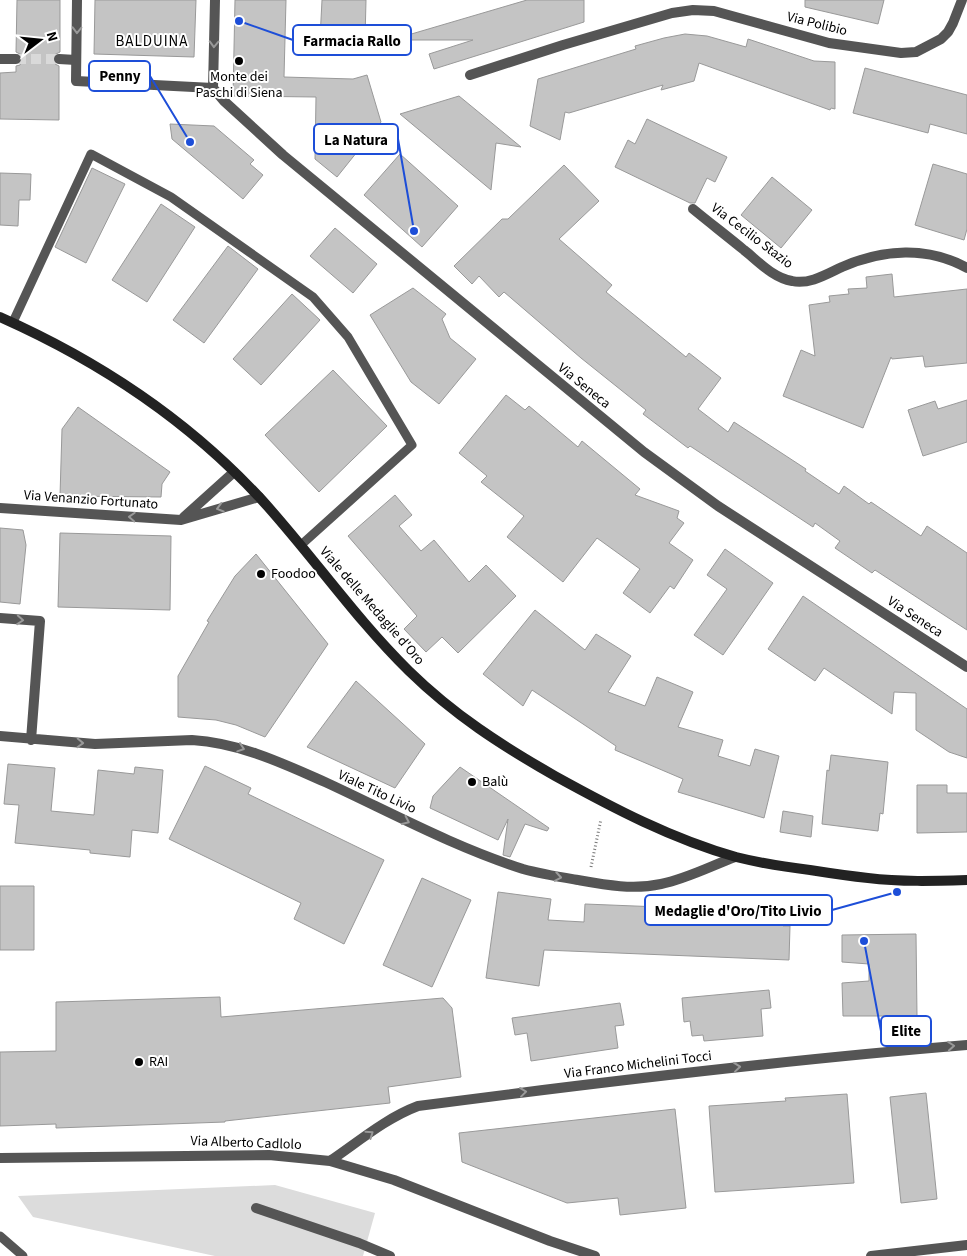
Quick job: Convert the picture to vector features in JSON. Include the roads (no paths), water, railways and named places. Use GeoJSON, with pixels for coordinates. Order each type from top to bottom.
{"type":"FeatureCollection","features":[{"type":"Feature","properties":{"kind":"main road","name":"Viale delle Medaglie d'Oro"},"geometry":{"type":"LineString","coordinates":[[0,316],[85,359],[134,390],[180,425],[234,472],[259,497],[410,672],[455,712],[502,745],[604,804],[686,840],[735,856],[789,867],[869,878],[967,880]]}},
{"type":"Feature","properties":{"kind":"street"},"geometry":{"type":"LineString","coordinates":[[77,0],[76,81],[213,88],[215,0]]}},
{"type":"Feature","properties":{"kind":"street","name":"Via Polibio"},"geometry":{"type":"LineString","coordinates":[[470,75],[672,13],[692,10],[714,11],[829,43],[901,53],[916,52],[941,39],[948,32],[954,23],[962,0]]}},
{"type":"Feature","properties":{"kind":"street"},"geometry":{"type":"LineString","coordinates":[[0,59],[16,59]]}},
{"type":"Feature","properties":{"kind":"street"},"geometry":{"type":"LineString","coordinates":[[59,59],[76,60]]}},
{"type":"Feature","properties":{"kind":"street","name":"Via Seneca"},"geometry":{"type":"LineString","coordinates":[[213,88],[224,101],[283,156],[644,452],[718,506],[967,667]]}},
{"type":"Feature","properties":{"kind":"street","name":"Via Cecilio Stazio"},"geometry":{"type":"LineString","coordinates":[[693,209],[774,273],[792,281],[816,278],[864,258],[895,252],[916,252],[936,255],[967,268]]}},
{"type":"Feature","properties":{"kind":"street"},"geometry":{"type":"LineString","coordinates":[[181,520],[234,472]]}},
{"type":"Feature","properties":{"kind":"street","name":"Via Venanzio Fortunato"},"geometry":{"type":"LineString","coordinates":[[0,508],[181,520],[259,497]]}},
{"type":"Feature","properties":{"kind":"street"},"geometry":{"type":"LineString","coordinates":[[0,618],[40,621],[31,740]]}},
{"type":"Feature","properties":{"kind":"street","name":"Viale Tito Livio"},"geometry":{"type":"LineString","coordinates":[[0,736],[95,744],[192,740],[233,745],[261,754],[413,824],[496,859],[533,871],[588,882],[624,887],[661,884],[735,856]]}},
{"type":"Feature","properties":{"kind":"street","name":"Via Franco Michelini Tocci"},"geometry":{"type":"LineString","coordinates":[[330,1161],[391,1118],[418,1106],[658,1075],[967,1045]]}},
{"type":"Feature","properties":{"kind":"street","name":"Via Alberto Cadlolo"},"geometry":{"type":"LineString","coordinates":[[0,1158],[268,1155],[330,1161],[394,1180],[550,1241],[594,1256]]}},
{"type":"Feature","properties":{"kind":"street"},"geometry":{"type":"LineString","coordinates":[[256,1208],[359,1242],[390,1256]]}},
{"type":"Feature","properties":{"kind":"street"},"geometry":{"type":"LineString","coordinates":[[872,1256],[967,1245]]}},
{"type":"Feature","properties":{"kind":"lane"},"geometry":{"type":"LineString","coordinates":[[13,322],[91,154],[171,197],[313,297],[348,337],[412,445],[301,545]]}},
{"type":"Feature","properties":{"kind":"lane"},"geometry":{"type":"LineString","coordinates":[[0,1236],[23,1256]]}},
{"type":"Feature","properties":{"kind":"tunnel"},"geometry":{"type":"LineString","coordinates":[[16,59],[59,59]]}},
{"type":"Feature","properties":{"kind":"place","name":"Farmacia Rallo"},"geometry":{"type":"Point","coordinates":[239,21]}},
{"type":"Feature","properties":{"kind":"place","name":"Monte dei Paschi di Siena"},"geometry":{"type":"Point","coordinates":[239,61]}},
{"type":"Feature","properties":{"kind":"place","name":"Penny"},"geometry":{"type":"Point","coordinates":[190,142]}},
{"type":"Feature","properties":{"kind":"place","name":"La Natura"},"geometry":{"type":"Point","coordinates":[414,231]}},
{"type":"Feature","properties":{"kind":"place","name":"Foodoo"},"geometry":{"type":"Point","coordinates":[261,574]}},
{"type":"Feature","properties":{"kind":"place","name":"Balù"},"geometry":{"type":"Point","coordinates":[472,782]}},
{"type":"Feature","properties":{"kind":"place","name":"Medaglie d'Oro/Tito Livio"},"geometry":{"type":"Point","coordinates":[897,892]}},
{"type":"Feature","properties":{"kind":"place","name":"Elite"},"geometry":{"type":"Point","coordinates":[864,941]}},
{"type":"Feature","properties":{"kind":"place","name":"RAI"},"geometry":{"type":"Point","coordinates":[139,1062]}},
{"type":"Feature","properties":{"kind":"district","name":"BALDUINA"},"geometry":{"type":"Point","coordinates":[152,41]}}]}
